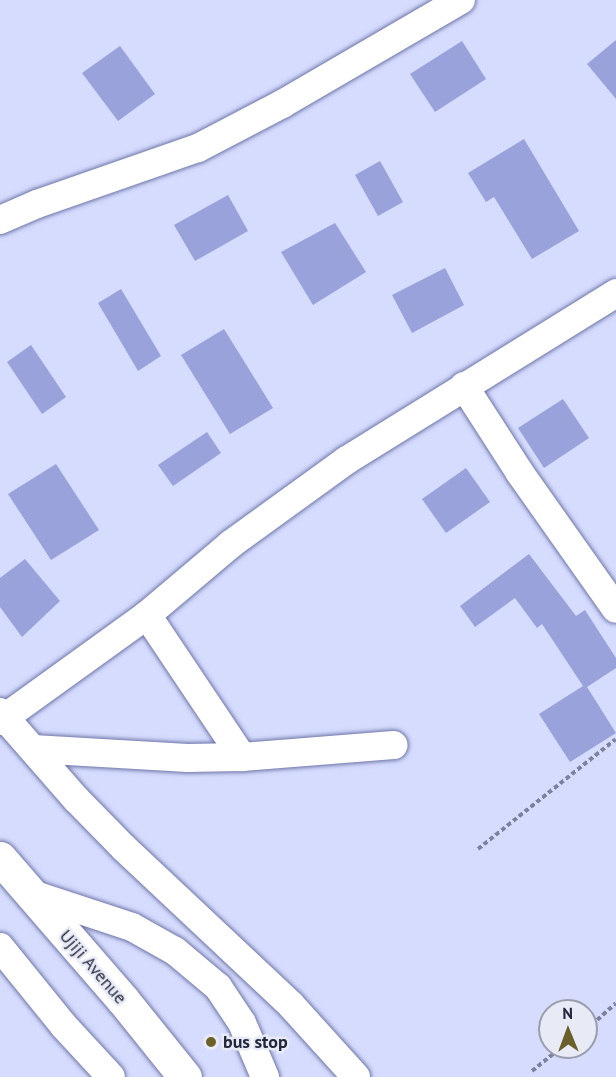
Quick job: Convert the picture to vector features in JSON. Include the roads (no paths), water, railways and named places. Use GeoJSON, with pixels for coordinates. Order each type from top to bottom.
{"type":"FeatureCollection","features":[{"type":"Feature","properties":{"kind":"street"},"geometry":{"type":"LineString","coordinates":[[0,220],[37,204],[198,148],[292,98],[461,0]]}},
{"type":"Feature","properties":{"kind":"street"},"geometry":{"type":"LineString","coordinates":[[356,1077],[283,997],[124,848],[2,717],[147,615],[231,544],[348,460],[616,293]]}},
{"type":"Feature","properties":{"kind":"street"},"geometry":{"type":"LineString","coordinates":[[464,386],[520,473],[616,609]]}},
{"type":"Feature","properties":{"kind":"street"},"geometry":{"type":"LineString","coordinates":[[147,615],[242,757]]}},
{"type":"Feature","properties":{"kind":"street"},"geometry":{"type":"LineString","coordinates":[[33,749],[188,758],[242,757],[394,745]]}},
{"type":"Feature","properties":{"kind":"street","name":"Ujiji Avenue"},"geometry":{"type":"LineString","coordinates":[[0,858],[123,1000],[185,1077]]}},
{"type":"Feature","properties":{"kind":"street"},"geometry":{"type":"LineString","coordinates":[[29,893],[132,927],[175,951],[218,987],[242,1023],[265,1077]]}},
{"type":"Feature","properties":{"kind":"street"},"geometry":{"type":"LineString","coordinates":[[0,947],[64,1026],[111,1077]]}},
{"type":"Feature","properties":{"kind":"place","name":"bus stop"},"geometry":{"type":"Point","coordinates":[211,1042]}}]}
